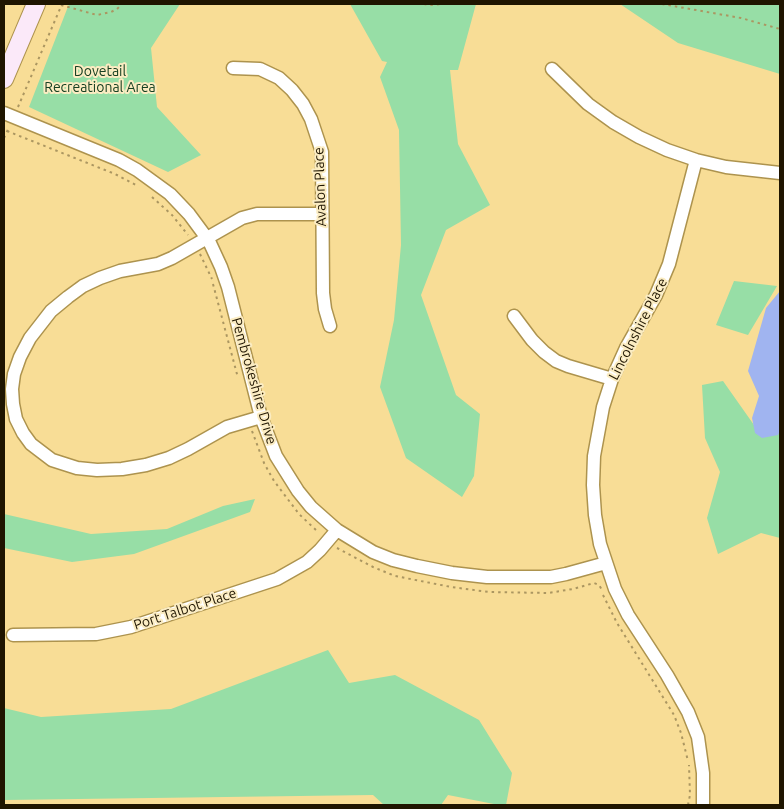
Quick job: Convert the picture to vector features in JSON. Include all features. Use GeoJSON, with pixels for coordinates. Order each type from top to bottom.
{"type":"FeatureCollection","features":[{"type":"Feature","properties":{"kind":"main road"},"geometry":{"type":"LineString","coordinates":[[4,79],[36,4]]}},
{"type":"Feature","properties":{"kind":"street","name":"Avalon Place"},"geometry":{"type":"LineString","coordinates":[[233,68],[266,70],[279,78],[292,90],[312,119],[322,152],[323,292],[324,309],[330,326]]}},
{"type":"Feature","properties":{"kind":"street"},"geometry":{"type":"LineString","coordinates":[[552,69],[588,104],[613,122],[660,147],[696,160],[726,167],[780,173]]}},
{"type":"Feature","properties":{"kind":"street","name":"Pembrokeshire Drive"},"geometry":{"type":"LineString","coordinates":[[9,115],[119,160],[137,170],[170,194],[189,214],[201,241],[221,267],[228,287],[255,419],[286,474],[311,507],[337,530],[373,552],[393,560],[452,573],[496,577],[551,577],[606,563]]}},
{"type":"Feature","properties":{"kind":"street","name":"Lincolnshire Place"},"geometry":{"type":"LineString","coordinates":[[696,160],[670,264],[656,295],[626,348],[612,379],[603,407],[594,456],[593,485],[595,515],[606,563],[615,589],[628,615],[667,675],[688,712],[698,738],[703,773],[703,805]]}},
{"type":"Feature","properties":{"kind":"street"},"geometry":{"type":"LineString","coordinates":[[255,419],[227,427],[169,458],[130,468],[97,470],[77,468],[52,460],[31,444],[23,433],[16,419],[13,404],[14,374],[30,338],[51,311],[68,297],[100,278],[120,271],[158,264],[242,218],[257,214],[322,214]]}},
{"type":"Feature","properties":{"kind":"street"},"geometry":{"type":"LineString","coordinates":[[514,316],[532,340],[556,361],[612,379]]}},
{"type":"Feature","properties":{"kind":"street","name":"Port Talbot Place"},"geometry":{"type":"LineString","coordinates":[[13,635],[96,634],[131,627],[277,579],[307,562],[337,530]]}},
{"type":"Feature","properties":{"kind":"path"},"geometry":{"type":"LineString","coordinates":[[4,138],[9,115],[62,5],[97,15],[111,12],[122,4]]}},
{"type":"Feature","properties":{"kind":"path"},"geometry":{"type":"LineString","coordinates":[[424,4],[445,4]]}},
{"type":"Feature","properties":{"kind":"path"},"geometry":{"type":"LineString","coordinates":[[662,4],[741,18],[780,29]]}},
{"type":"Feature","properties":{"kind":"path"},"geometry":{"type":"LineString","coordinates":[[7,131],[115,174],[139,187]]}},
{"type":"Feature","properties":{"kind":"path"},"geometry":{"type":"LineString","coordinates":[[147,193],[201,241],[238,380]]}},
{"type":"Feature","properties":{"kind":"path"},"geometry":{"type":"LineString","coordinates":[[255,419],[255,441],[274,481],[299,514],[341,551],[373,568],[395,576],[433,584],[489,592],[548,593],[573,589],[594,582],[599,585],[618,623],[674,715],[689,764],[690,795],[688,805]]}},
{"type":"Feature","properties":{"kind":"green space","name":"Dovetail Recreational Area"},"geometry":{"type":"Polygon","coordinates":[[[69,4],[180,4],[151,48],[157,107],[201,155],[168,172],[29,107],[69,4]]]}},
{"type":"Feature","properties":{"kind":"green space"},"geometry":{"type":"Polygon","coordinates":[[[350,4],[476,4],[458,70],[450,70],[458,144],[490,205],[446,230],[421,295],[456,395],[480,414],[474,476],[462,497],[406,458],[380,387],[394,320],[401,245],[399,130],[380,77],[387,62],[382,61],[350,4]]]}},
{"type":"Feature","properties":{"kind":"green space"},"geometry":{"type":"Polygon","coordinates":[[[620,4],[780,4],[780,74],[678,43],[620,4]]]}},
{"type":"Feature","properties":{"kind":"green space"},"geometry":{"type":"Polygon","coordinates":[[[734,281],[777,286],[748,335],[716,325],[734,281]]]}},
{"type":"Feature","properties":{"kind":"green space"},"geometry":{"type":"Polygon","coordinates":[[[723,381],[754,425],[780,430],[780,538],[761,533],[718,554],[707,518],[720,472],[705,438],[702,385],[723,381]]]}},
{"type":"Feature","properties":{"kind":"green space"},"geometry":{"type":"Polygon","coordinates":[[[255,499],[250,512],[134,554],[72,562],[4,548],[4,514],[91,534],[167,529],[223,506],[255,499]]]}},
{"type":"Feature","properties":{"kind":"green space"},"geometry":{"type":"Polygon","coordinates":[[[328,650],[349,683],[395,675],[479,720],[512,773],[506,805],[448,795],[441,805],[384,805],[373,795],[4,800],[4,708],[41,717],[171,709],[328,650]]]}},
{"type":"Feature","properties":{"kind":"water"},"geometry":{"type":"Polygon","coordinates":[[[780,291],[780,431],[778,435],[762,438],[755,433],[752,418],[759,396],[748,371],[766,308],[780,291]]]}}]}
